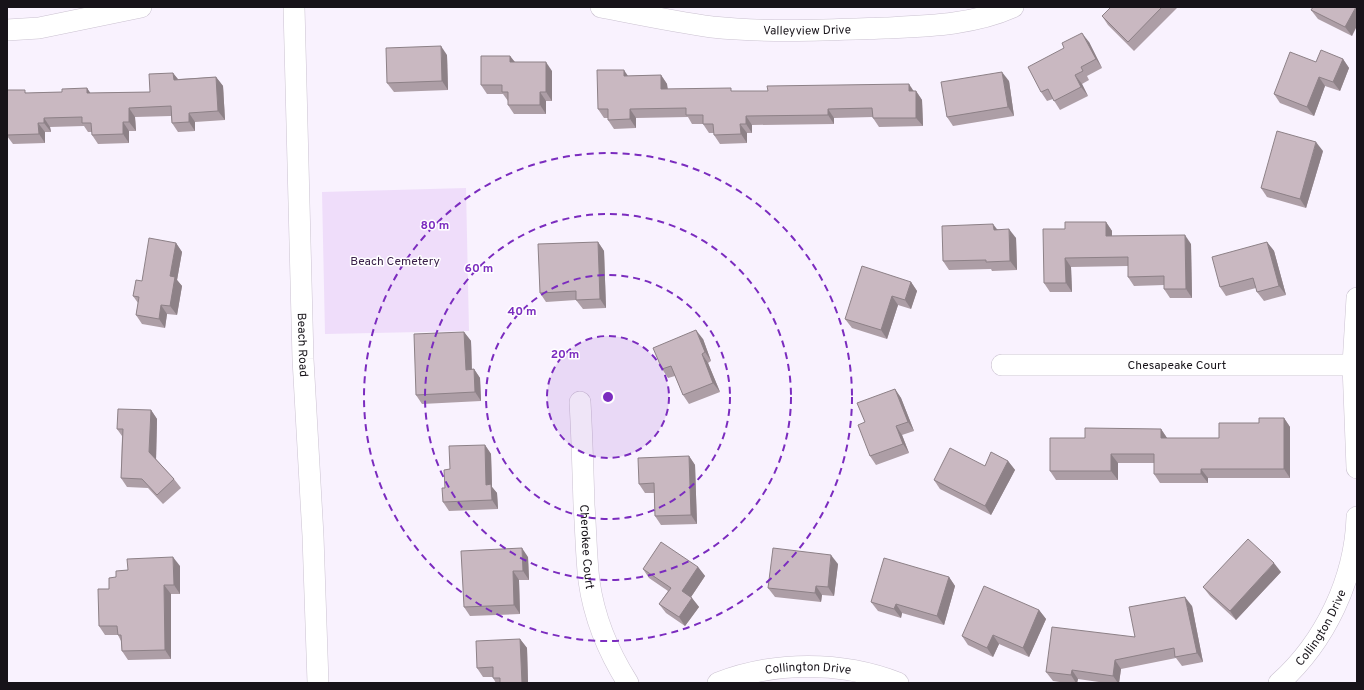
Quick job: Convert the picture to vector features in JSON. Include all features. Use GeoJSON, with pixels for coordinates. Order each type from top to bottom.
{"type":"FeatureCollection","features":[{"type":"Feature","properties":{"kind":"street"},"geometry":{"type":"LineString","coordinates":[[7,30],[39,28],[87,13],[141,7]]}},
{"type":"Feature","properties":{"kind":"street","name":"Beach Road"},"geometry":{"type":"LineString","coordinates":[[294,7],[303,359],[313,536],[318,683]]}},
{"type":"Feature","properties":{"kind":"street","name":"Valleyview Drive"},"geometry":{"type":"LineString","coordinates":[[601,7],[712,27],[784,30],[946,25],[990,16],[1013,7]]}},
{"type":"Feature","properties":{"kind":"street"},"geometry":{"type":"LineString","coordinates":[[1357,298],[1353,365],[1357,468]]}},
{"type":"Feature","properties":{"kind":"street","name":"Chesapeake Court"},"geometry":{"type":"LineString","coordinates":[[1002,365],[1353,365]]}},
{"type":"Feature","properties":{"kind":"street","name":"Cherokee Court"},"geometry":{"type":"LineString","coordinates":[[580,402],[587,553],[590,583],[596,610],[605,638],[617,665],[628,683]]}},
{"type":"Feature","properties":{"kind":"street","name":"Collington Drive"},"geometry":{"type":"LineString","coordinates":[[1279,683],[1291,672],[1307,653],[1322,630],[1335,605],[1346,579],[1353,551],[1357,517]]}},
{"type":"Feature","properties":{"kind":"street","name":"Collington Drive"},"geometry":{"type":"LineString","coordinates":[[718,683],[750,673],[782,668],[811,666],[840,668],[870,674],[898,683]]}},
{"type":"Feature","properties":{"kind":"green space","name":"Beach Cemetery"},"geometry":{"type":"Polygon","coordinates":[[[466,188],[469,331],[325,334],[322,192],[466,188]]]}},
{"type":"Feature","properties":{"kind":"building"},"geometry":{"type":"Polygon","coordinates":[[[1111,7],[1162,7],[1128,42],[1102,16],[1111,7]]]}},
{"type":"Feature","properties":{"kind":"building"},"geometry":{"type":"Polygon","coordinates":[[[1313,7],[1356,7],[1345,27],[1311,10],[1313,7]]]}},
{"type":"Feature","properties":{"kind":"building"},"geometry":{"type":"Polygon","coordinates":[[[1082,33],[1096,59],[1081,67],[1083,71],[1075,75],[1081,87],[1054,101],[1048,89],[1041,92],[1028,67],[1064,48],[1062,43],[1082,33]]]}},
{"type":"Feature","properties":{"kind":"building"},"geometry":{"type":"Polygon","coordinates":[[[441,46],[442,81],[387,83],[386,48],[441,46]]]}},
{"type":"Feature","properties":{"kind":"building"},"geometry":{"type":"Polygon","coordinates":[[[1321,50],[1343,59],[1333,82],[1319,77],[1307,107],[1274,94],[1290,52],[1316,62],[1321,50]]]}},
{"type":"Feature","properties":{"kind":"building"},"geometry":{"type":"Polygon","coordinates":[[[481,56],[510,56],[510,62],[546,62],[546,92],[540,92],[540,105],[508,105],[508,92],[502,92],[502,85],[481,85],[481,56]]]}},
{"type":"Feature","properties":{"kind":"building"},"geometry":{"type":"Polygon","coordinates":[[[597,70],[624,70],[624,76],[661,75],[661,89],[731,88],[731,91],[768,91],[767,86],[909,84],[909,91],[916,91],[916,118],[873,118],[872,108],[828,109],[828,115],[746,116],[746,124],[740,124],[741,134],[714,135],[713,124],[703,124],[703,115],[686,115],[686,108],[630,109],[630,119],[608,120],[608,109],[598,109],[597,70]]]}},
{"type":"Feature","properties":{"kind":"building"},"geometry":{"type":"Polygon","coordinates":[[[1002,72],[1008,107],[947,117],[941,82],[1002,72]]]}},
{"type":"Feature","properties":{"kind":"building"},"geometry":{"type":"Polygon","coordinates":[[[173,73],[174,80],[216,77],[218,111],[189,113],[189,122],[172,123],[171,106],[129,108],[129,122],[123,122],[123,134],[92,135],[91,123],[82,123],[82,117],[44,118],[44,123],[38,123],[39,134],[7,135],[7,90],[25,90],[25,93],[62,92],[62,89],[87,88],[87,93],[150,92],[149,74],[173,73]]]}},
{"type":"Feature","properties":{"kind":"building"},"geometry":{"type":"Polygon","coordinates":[[[1277,131],[1316,142],[1300,199],[1261,188],[1277,131]]]}},
{"type":"Feature","properties":{"kind":"building"},"geometry":{"type":"Polygon","coordinates":[[[1065,222],[1106,222],[1106,236],[1185,235],[1186,289],[1164,289],[1164,276],[1128,277],[1128,257],[1065,258],[1066,283],[1044,283],[1043,229],[1065,229],[1065,222]]]}},
{"type":"Feature","properties":{"kind":"building"},"geometry":{"type":"Polygon","coordinates":[[[993,224],[994,230],[1009,229],[1010,261],[943,261],[942,226],[993,224]]]}},
{"type":"Feature","properties":{"kind":"building"},"geometry":{"type":"Polygon","coordinates":[[[149,238],[176,243],[170,276],[175,277],[170,306],[161,305],[159,319],[136,315],[139,297],[133,296],[136,280],[142,281],[149,238]]]}},
{"type":"Feature","properties":{"kind":"building"},"geometry":{"type":"Polygon","coordinates":[[[598,242],[600,299],[576,300],[576,291],[540,293],[538,244],[598,242]]]}},
{"type":"Feature","properties":{"kind":"building"},"geometry":{"type":"Polygon","coordinates":[[[1267,242],[1279,286],[1257,292],[1253,278],[1220,287],[1212,257],[1267,242]]]}},
{"type":"Feature","properties":{"kind":"building"},"geometry":{"type":"Polygon","coordinates":[[[862,266],[911,282],[905,300],[892,296],[881,330],[845,319],[862,266]]]}},
{"type":"Feature","properties":{"kind":"building"},"geometry":{"type":"Polygon","coordinates":[[[696,330],[705,352],[702,354],[713,383],[683,395],[671,366],[662,369],[653,348],[696,330]]]}},
{"type":"Feature","properties":{"kind":"building"},"geometry":{"type":"Polygon","coordinates":[[[464,332],[466,370],[474,369],[475,392],[416,395],[414,334],[464,332]]]}},
{"type":"Feature","properties":{"kind":"building"},"geometry":{"type":"Polygon","coordinates":[[[895,389],[908,422],[896,426],[903,444],[870,456],[858,425],[865,422],[857,403],[895,389]]]}},
{"type":"Feature","properties":{"kind":"building"},"geometry":{"type":"Polygon","coordinates":[[[118,409],[151,410],[149,452],[174,479],[157,495],[142,479],[121,478],[123,429],[117,429],[118,409]]]}},
{"type":"Feature","properties":{"kind":"building"},"geometry":{"type":"Polygon","coordinates":[[[1259,418],[1284,418],[1284,469],[1201,469],[1201,474],[1154,474],[1154,454],[1111,454],[1111,471],[1050,471],[1050,438],[1085,438],[1085,428],[1161,429],[1161,438],[1219,438],[1219,423],[1259,423],[1259,418]]]}},
{"type":"Feature","properties":{"kind":"building"},"geometry":{"type":"Polygon","coordinates":[[[485,445],[486,485],[491,484],[492,500],[443,502],[442,488],[445,488],[444,470],[450,469],[449,446],[485,445]]]}},
{"type":"Feature","properties":{"kind":"building"},"geometry":{"type":"Polygon","coordinates":[[[950,448],[985,466],[991,452],[1008,461],[985,506],[934,480],[950,448]]]}},
{"type":"Feature","properties":{"kind":"building"},"geometry":{"type":"Polygon","coordinates":[[[689,456],[691,515],[655,516],[654,483],[639,484],[638,458],[689,456]]]}},
{"type":"Feature","properties":{"kind":"building"},"geometry":{"type":"Polygon","coordinates":[[[1248,539],[1274,563],[1230,611],[1203,587],[1248,539]]]}},
{"type":"Feature","properties":{"kind":"building"},"geometry":{"type":"Polygon","coordinates":[[[661,542],[698,567],[682,591],[692,598],[679,617],[659,604],[671,588],[643,569],[661,542]]]}},
{"type":"Feature","properties":{"kind":"building"},"geometry":{"type":"Polygon","coordinates":[[[522,548],[523,571],[513,571],[514,605],[464,607],[461,551],[522,548]]]}},
{"type":"Feature","properties":{"kind":"building"},"geometry":{"type":"Polygon","coordinates":[[[773,548],[831,555],[828,587],[816,586],[815,593],[768,588],[773,548]]]}},
{"type":"Feature","properties":{"kind":"building"},"geometry":{"type":"Polygon","coordinates":[[[173,557],[174,585],[164,585],[165,650],[122,651],[121,635],[118,635],[117,626],[99,626],[98,589],[109,589],[109,578],[116,577],[116,571],[128,570],[127,559],[173,557]]]}},
{"type":"Feature","properties":{"kind":"building"},"geometry":{"type":"Polygon","coordinates":[[[884,558],[949,577],[937,616],[896,604],[894,609],[871,602],[884,558]]]}},
{"type":"Feature","properties":{"kind":"building"},"geometry":{"type":"Polygon","coordinates":[[[984,586],[1039,610],[1023,648],[993,635],[987,648],[962,636],[984,586]]]}},
{"type":"Feature","properties":{"kind":"building"},"geometry":{"type":"Polygon","coordinates":[[[1185,597],[1197,653],[1175,657],[1174,648],[1115,660],[1113,676],[1072,670],[1071,675],[1046,672],[1052,627],[1135,637],[1129,607],[1185,597]]]}},
{"type":"Feature","properties":{"kind":"building"},"geometry":{"type":"Polygon","coordinates":[[[520,639],[522,683],[500,683],[500,678],[493,678],[493,667],[477,668],[476,641],[520,639]]]}}]}
